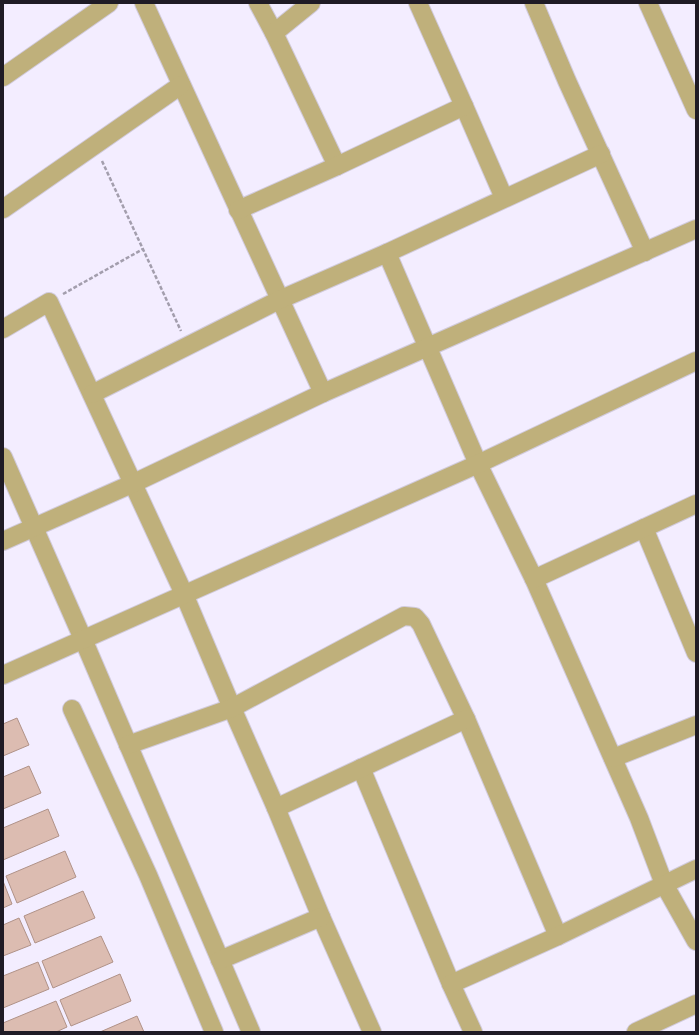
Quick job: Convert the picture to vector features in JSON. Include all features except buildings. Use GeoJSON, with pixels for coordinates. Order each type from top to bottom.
{"type":"FeatureCollection","features":[{"type":"Feature","properties":{"kind":"street"},"geometry":{"type":"LineString","coordinates":[[3,77],[109,3]]}},
{"type":"Feature","properties":{"kind":"street"},"geometry":{"type":"LineString","coordinates":[[144,3],[323,393]]}},
{"type":"Feature","properties":{"kind":"street"},"geometry":{"type":"LineString","coordinates":[[258,3],[274,33],[337,166]]}},
{"type":"Feature","properties":{"kind":"street"},"geometry":{"type":"LineString","coordinates":[[274,33],[311,3]]}},
{"type":"Feature","properties":{"kind":"street"},"geometry":{"type":"LineString","coordinates":[[418,3],[504,198]]}},
{"type":"Feature","properties":{"kind":"street"},"geometry":{"type":"LineString","coordinates":[[534,3],[567,81],[645,252]]}},
{"type":"Feature","properties":{"kind":"street"},"geometry":{"type":"LineString","coordinates":[[648,3],[696,110]]}},
{"type":"Feature","properties":{"kind":"street"},"geometry":{"type":"LineString","coordinates":[[3,209],[95,147],[181,85]]}},
{"type":"Feature","properties":{"kind":"street"},"geometry":{"type":"LineString","coordinates":[[238,210],[337,166],[464,106]]}},
{"type":"Feature","properties":{"kind":"street"},"geometry":{"type":"LineString","coordinates":[[92,394],[279,300],[387,253],[601,154]]}},
{"type":"Feature","properties":{"kind":"street"},"geometry":{"type":"LineString","coordinates":[[3,541],[134,483],[323,393],[696,229]]}},
{"type":"Feature","properties":{"kind":"street"},"geometry":{"type":"LineString","coordinates":[[387,253],[478,464],[534,579],[613,758],[639,818],[664,884],[696,941]]}},
{"type":"Feature","properties":{"kind":"street"},"geometry":{"type":"LineString","coordinates":[[3,329],[49,302],[184,594],[321,917],[372,1032]]}},
{"type":"Feature","properties":{"kind":"street"},"geometry":{"type":"LineString","coordinates":[[3,674],[478,464],[696,361]]}},
{"type":"Feature","properties":{"kind":"street"},"geometry":{"type":"LineString","coordinates":[[3,457],[83,639],[251,1032]]}},
{"type":"Feature","properties":{"kind":"street"},"geometry":{"type":"LineString","coordinates":[[534,579],[696,504]]}},
{"type":"Feature","properties":{"kind":"street"},"geometry":{"type":"LineString","coordinates":[[644,528],[696,653]]}},
{"type":"Feature","properties":{"kind":"street"},"geometry":{"type":"LineString","coordinates":[[128,745],[232,708],[404,616],[415,617],[421,624],[466,719],[558,936]]}},
{"type":"Feature","properties":{"kind":"street"},"geometry":{"type":"LineString","coordinates":[[72,709],[148,875],[214,1032]]}},
{"type":"Feature","properties":{"kind":"street"},"geometry":{"type":"LineString","coordinates":[[276,808],[466,719]]}},
{"type":"Feature","properties":{"kind":"street"},"geometry":{"type":"LineString","coordinates":[[613,758],[696,725]]}},
{"type":"Feature","properties":{"kind":"street"},"geometry":{"type":"LineString","coordinates":[[361,768],[451,984],[473,1032]]}},
{"type":"Feature","properties":{"kind":"street"},"geometry":{"type":"LineString","coordinates":[[451,984],[558,936],[696,870]]}},
{"type":"Feature","properties":{"kind":"street"},"geometry":{"type":"LineString","coordinates":[[220,960],[321,917]]}},
{"type":"Feature","properties":{"kind":"street"},"geometry":{"type":"LineString","coordinates":[[636,1032],[696,1004]]}},
{"type":"Feature","properties":{"kind":"path"},"geometry":{"type":"LineString","coordinates":[[95,147],[188,346]]}},
{"type":"Feature","properties":{"kind":"path"},"geometry":{"type":"LineString","coordinates":[[49,302],[143,249]]}}]}
